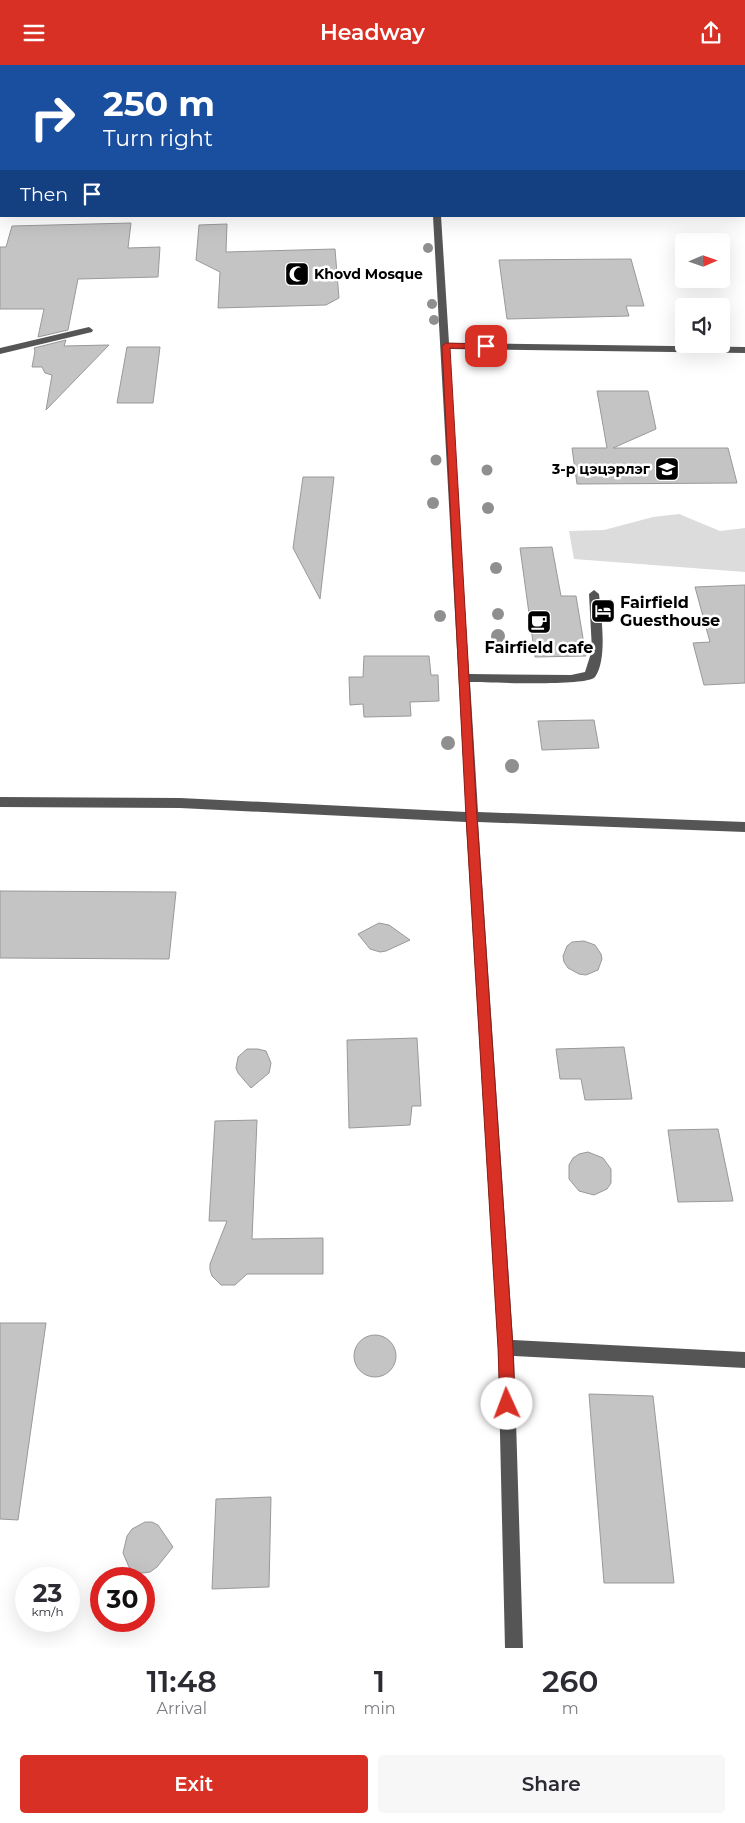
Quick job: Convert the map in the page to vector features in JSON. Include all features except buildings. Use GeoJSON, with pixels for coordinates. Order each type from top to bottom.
{"type":"FeatureCollection","features":[{"type":"Feature","properties":{"kind":"street"},"geometry":{"type":"LineString","coordinates":[[437,217],[472,817],[506,1348],[514,1648]]}},
{"type":"Feature","properties":{"kind":"street"},"geometry":{"type":"LineString","coordinates":[[0,351],[89,329]]}},
{"type":"Feature","properties":{"kind":"street"},"geometry":{"type":"LineString","coordinates":[[446,346],[745,350]]}},
{"type":"Feature","properties":{"kind":"street"},"geometry":{"type":"LineString","coordinates":[[464,677],[571,679],[590,675],[598,650],[594,594]]}},
{"type":"Feature","properties":{"kind":"street"},"geometry":{"type":"LineString","coordinates":[[0,802],[180,803],[472,817],[745,827]]}},
{"type":"Feature","properties":{"kind":"street"},"geometry":{"type":"LineString","coordinates":[[506,1348],[745,1360]]}},
{"type":"Feature","properties":{"kind":"shaded area"},"geometry":{"type":"Polygon","coordinates":[[[679,514],[720,531],[745,528],[745,572],[574,559],[569,531],[604,530],[653,517],[679,514]]]}},
{"type":"Feature","properties":{"kind":"place","name":"Khovd Mosque"},"geometry":{"type":"Point","coordinates":[297,274]}},
{"type":"Feature","properties":{"kind":"place","name":"3-р цэцэрлэг"},"geometry":{"type":"Point","coordinates":[667,469]}},
{"type":"Feature","properties":{"kind":"place","name":"Fairfield Guesthouse"},"geometry":{"type":"Point","coordinates":[603,611]}},
{"type":"Feature","properties":{"kind":"place","name":"Fairfield cafe"},"geometry":{"type":"Point","coordinates":[539,622]}},
{"type":"Feature","properties":{"kind":"route"},"geometry":{"type":"LineString","coordinates":[[486,346],[446,346],[472,817],[506,1348],[507,1404]]}}]}
